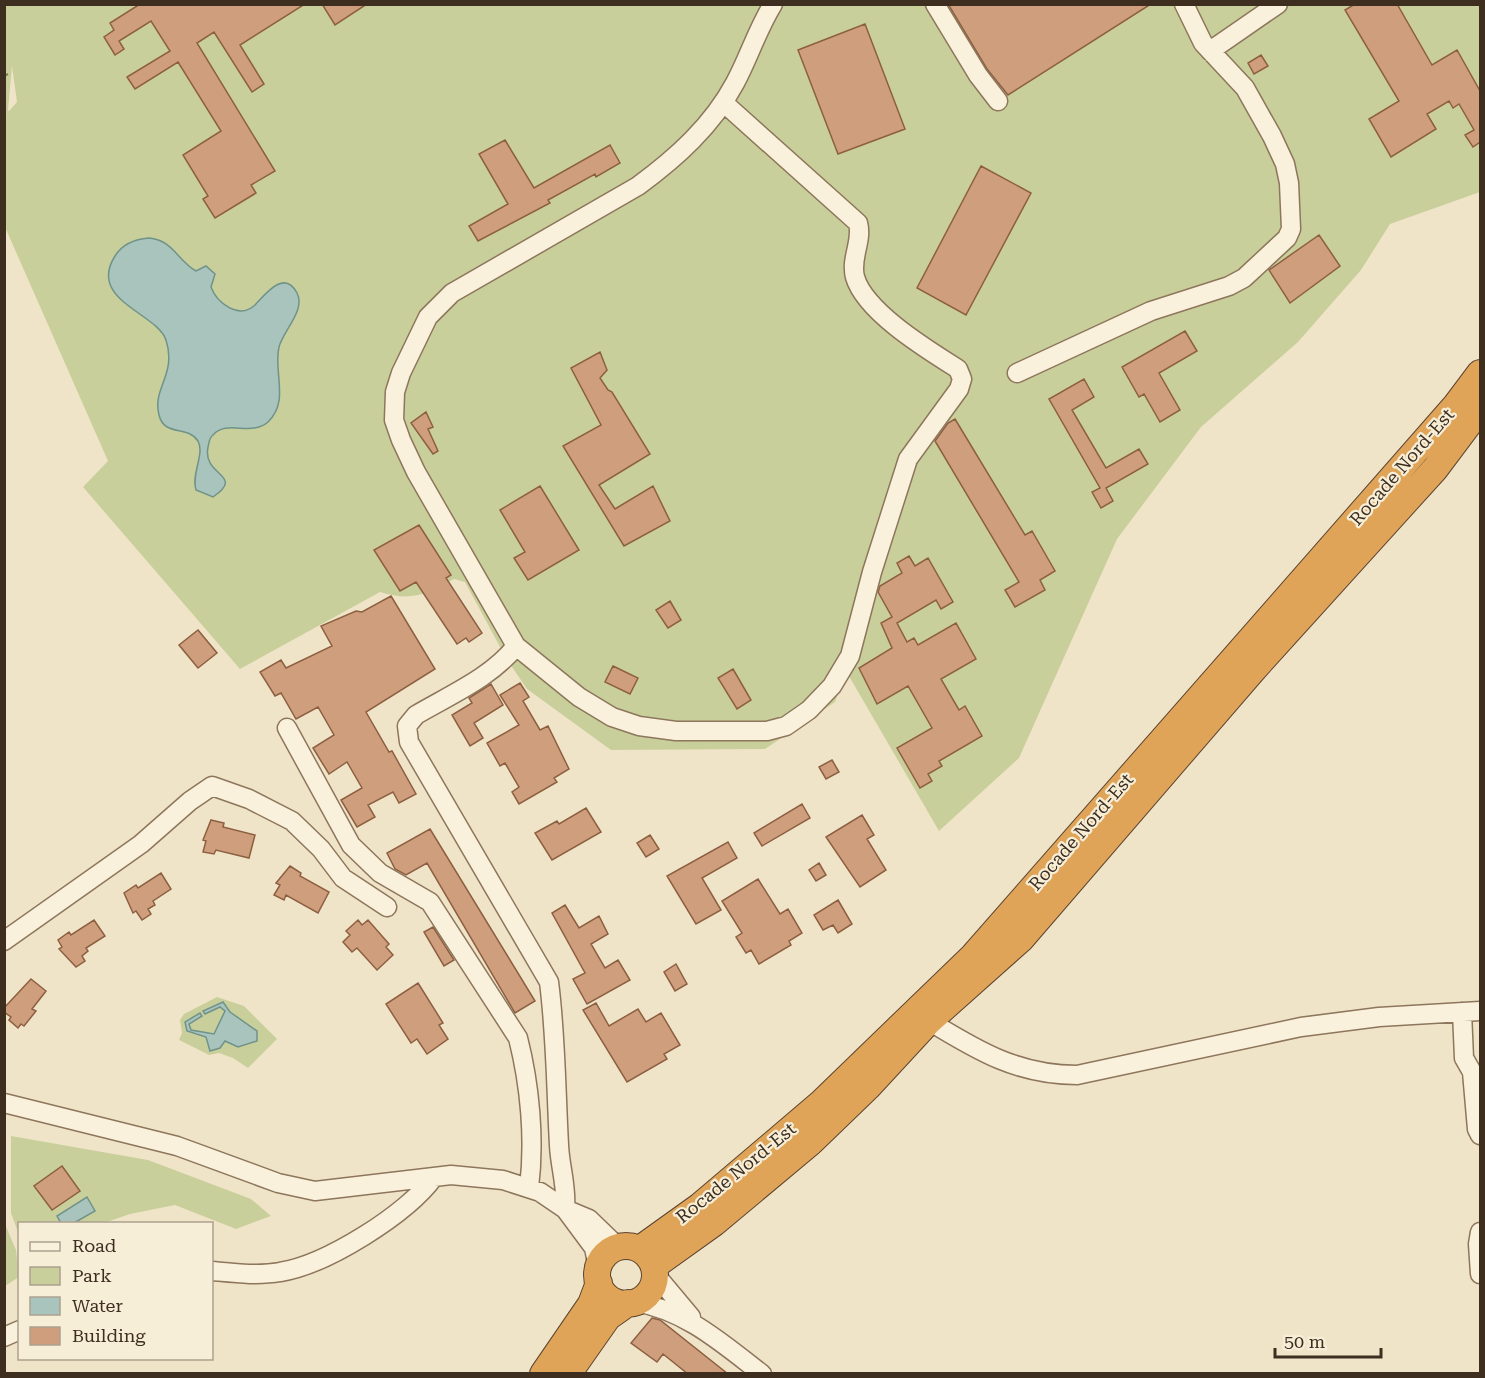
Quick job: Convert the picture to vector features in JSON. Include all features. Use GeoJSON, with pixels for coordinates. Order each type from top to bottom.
{"type":"FeatureCollection","features":[{"type":"Feature","properties":{"kind":"highway","name":"Rocade Nord-Est"},"geometry":{"type":"LineString","coordinates":[[642,1259],[700,1206],[820,1104],[973,956],[1456,405],[1480,373]]}},
{"type":"Feature","properties":{"kind":"highway","name":"Rocade Nord-Est"},"geometry":{"type":"LineString","coordinates":[[642,1259],[714,1223],[811,1142],[868,1087],[928,1021],[1021,939],[1253,670],[1435,469],[1480,409]]}},
{"type":"Feature","properties":{"kind":"highway"},"geometry":{"type":"LineString","coordinates":[[543,1374],[591,1304],[600,1286],[599,1276],[605,1255],[642,1259],[652,1288],[631,1303],[617,1308],[608,1317],[568,1374]]}},
{"type":"Feature","properties":{"kind":"highway"},"geometry":{"type":"LineString","coordinates":[[599,1276],[613,1300],[631,1303]]}},
{"type":"Feature","properties":{"kind":"street"},"geometry":{"type":"LineString","coordinates":[[724,103],[858,223],[861,232],[853,262],[860,290],[878,311],[957,369],[962,379],[959,389],[908,459],[872,572],[850,656],[832,686],[809,710],[786,726],[767,731],[676,731],[639,726],[612,717],[579,698],[516,646],[416,472],[394,420],[395,392],[428,317],[438,304],[452,293],[638,186],[664,167],[699,134],[724,103],[773,4]]}},
{"type":"Feature","properties":{"kind":"street"},"geometry":{"type":"LineString","coordinates":[[935,4],[978,75],[998,101]]}},
{"type":"Feature","properties":{"kind":"street"},"geometry":{"type":"LineString","coordinates":[[1017,373],[1151,311],[1229,286],[1244,278],[1287,238],[1291,230],[1289,183],[1285,164],[1272,136],[1245,88],[1210,51],[1194,27],[1184,4]]}},
{"type":"Feature","properties":{"kind":"street"},"geometry":{"type":"LineString","coordinates":[[1210,51],[1278,4]]}},
{"type":"Feature","properties":{"kind":"street"},"geometry":{"type":"LineString","coordinates":[[516,646],[491,670],[416,715],[407,726],[409,742],[549,982],[554,1019],[560,1156],[567,1188],[565,1209],[594,1248],[599,1276]]}},
{"type":"Feature","properties":{"kind":"street"},"geometry":{"type":"LineString","coordinates":[[287,728],[351,845],[380,873],[430,902],[518,1038],[523,1060],[529,1116],[529,1188]]}},
{"type":"Feature","properties":{"kind":"street"},"geometry":{"type":"LineString","coordinates":[[4,941],[141,844],[190,801],[212,786],[249,799],[292,821],[321,849],[343,878],[387,907]]}},
{"type":"Feature","properties":{"kind":"street"},"geometry":{"type":"LineString","coordinates":[[928,1021],[973,1048],[1005,1062],[1048,1075],[1077,1074],[1301,1027],[1379,1017],[1471,1012],[1464,1058],[1476,1067],[1477,1129],[1480,1135]]}},
{"type":"Feature","properties":{"kind":"street"},"geometry":{"type":"LineString","coordinates":[[4,1103],[177,1146],[297,1188],[332,1190],[434,1177],[481,1176],[529,1188],[565,1209],[589,1219],[642,1259],[698,1326],[751,1370]]}},
{"type":"Feature","properties":{"kind":"street"},"geometry":{"type":"LineString","coordinates":[[213,1271],[267,1274],[294,1270],[323,1259],[355,1240],[421,1194],[434,1177]]}},
{"type":"Feature","properties":{"kind":"street"},"geometry":{"type":"LineString","coordinates":[[1480,1232],[1478,1244],[1480,1274]]}},
{"type":"Feature","properties":{"kind":"street"},"geometry":{"type":"LineString","coordinates":[[631,1303],[661,1306],[698,1326]]}},
{"type":"Feature","properties":{"kind":"street"},"geometry":{"type":"LineString","coordinates":[[4,1338],[18,1331]]}},
{"type":"Feature","properties":{"kind":"green space"},"geometry":{"type":"Polygon","coordinates":[[[4,5],[1480,5],[1480,192],[1390,224],[1361,270],[1298,342],[1201,427],[1117,539],[1019,758],[939,831],[846,671],[835,702],[765,749],[611,750],[527,689],[506,658],[465,582],[454,579],[418,595],[401,596],[380,592],[240,669],[83,487],[108,461],[5,227],[4,115],[7,113],[5,113],[4,5]],[[12,66],[9,111],[17,102],[12,66]]]}},
{"type":"Feature","properties":{"kind":"green space"},"geometry":{"type":"Polygon","coordinates":[[[217,997],[244,1006],[277,1039],[248,1068],[233,1058],[219,1053],[209,1055],[179,1040],[182,1033],[180,1020],[184,1014],[217,997]]]}},
{"type":"Feature","properties":{"kind":"green space"},"geometry":{"type":"Polygon","coordinates":[[[11,1136],[148,1160],[251,1199],[271,1216],[236,1229],[175,1205],[130,1214],[107,1222],[18,1222],[18,1232],[11,1213],[11,1136]]]}},
{"type":"Feature","properties":{"kind":"green space"},"geometry":{"type":"Polygon","coordinates":[[[5,1224],[16,1250],[18,1278],[5,1286],[5,1224]]]}},
{"type":"Feature","properties":{"kind":"water"},"geometry":{"type":"Polygon","coordinates":[[[149,238],[164,242],[196,271],[206,266],[215,274],[211,287],[214,293],[229,308],[242,311],[249,309],[280,283],[292,286],[299,300],[299,306],[279,347],[280,396],[275,414],[261,426],[225,428],[219,430],[210,439],[208,457],[224,479],[225,484],[213,497],[196,490],[195,477],[200,452],[198,441],[188,433],[166,426],[159,415],[159,397],[169,363],[166,340],[160,330],[116,295],[110,284],[109,271],[118,252],[130,242],[149,238]]]}},
{"type":"Feature","properties":{"kind":"water"},"geometry":{"type":"Polygon","coordinates":[[[223,1002],[230,1012],[257,1031],[257,1041],[238,1047],[225,1041],[220,1048],[210,1051],[206,1037],[187,1031],[185,1022],[200,1013],[202,1016],[189,1024],[191,1030],[214,1034],[225,1011],[220,1007],[205,1014],[203,1011],[223,1002]]]}},
{"type":"Feature","properties":{"kind":"water"},"geometry":{"type":"Polygon","coordinates":[[[87,1197],[95,1211],[76,1222],[60,1222],[57,1216],[87,1197]]]}},
{"type":"Feature","properties":{"kind":"building"},"geometry":{"type":"Polygon","coordinates":[[[140,4],[305,4],[240,45],[264,84],[252,92],[214,32],[197,43],[275,171],[251,185],[256,193],[215,218],[203,199],[208,196],[183,155],[221,131],[178,62],[135,89],[127,77],[170,51],[151,21],[119,41],[124,49],[115,55],[104,37],[114,30],[110,23],[140,4]]]}},
{"type":"Feature","properties":{"kind":"building"},"geometry":{"type":"Polygon","coordinates":[[[322,4],[367,4],[335,25],[322,4]]]}},
{"type":"Feature","properties":{"kind":"building"},"geometry":{"type":"Polygon","coordinates":[[[948,4],[1151,4],[1008,95],[987,69],[948,4]]]}},
{"type":"Feature","properties":{"kind":"building"},"geometry":{"type":"Polygon","coordinates":[[[1355,4],[1397,4],[1432,65],[1457,50],[1480,91],[1480,142],[1473,147],[1465,135],[1474,130],[1459,104],[1453,108],[1449,101],[1427,114],[1436,129],[1391,157],[1369,119],[1399,101],[1345,10],[1355,4]]]}},
{"type":"Feature","properties":{"kind":"building"},"geometry":{"type":"Polygon","coordinates":[[[865,24],[905,129],[838,154],[798,50],[865,24]]]}},
{"type":"Feature","properties":{"kind":"building"},"geometry":{"type":"Polygon","coordinates":[[[1261,55],[1268,66],[1254,74],[1248,63],[1261,55]]]}},
{"type":"Feature","properties":{"kind":"building"},"geometry":{"type":"Polygon","coordinates":[[[505,140],[534,188],[610,145],[620,163],[596,177],[595,174],[548,200],[550,203],[478,241],[469,226],[508,204],[479,154],[505,140]]]}},
{"type":"Feature","properties":{"kind":"building"},"geometry":{"type":"Polygon","coordinates":[[[981,166],[1031,193],[966,315],[917,288],[981,166]]]}},
{"type":"Feature","properties":{"kind":"building"},"geometry":{"type":"Polygon","coordinates":[[[1319,235],[1340,266],[1290,303],[1269,270],[1319,235]]]}},
{"type":"Feature","properties":{"kind":"building"},"geometry":{"type":"Polygon","coordinates":[[[1185,331],[1197,351],[1159,373],[1180,410],[1160,422],[1144,394],[1139,397],[1122,367],[1185,331]]]}},
{"type":"Feature","properties":{"kind":"building"},"geometry":{"type":"Polygon","coordinates":[[[600,352],[607,370],[600,378],[612,392],[650,454],[599,485],[615,509],[653,486],[670,521],[624,546],[563,446],[601,425],[571,368],[600,352]]]}},
{"type":"Feature","properties":{"kind":"building"},"geometry":{"type":"Polygon","coordinates":[[[1084,379],[1094,397],[1072,410],[1106,468],[1139,449],[1148,464],[1106,488],[1113,501],[1101,508],[1092,492],[1100,488],[1049,399],[1084,379]]]}},
{"type":"Feature","properties":{"kind":"building"},"geometry":{"type":"Polygon","coordinates":[[[426,412],[433,427],[428,429],[438,451],[433,454],[411,423],[426,412]]]}},
{"type":"Feature","properties":{"kind":"building"},"geometry":{"type":"Polygon","coordinates":[[[955,419],[1025,535],[1032,531],[1055,571],[1040,580],[1045,590],[1015,607],[1005,590],[1019,582],[935,441],[948,423],[955,419]]]}},
{"type":"Feature","properties":{"kind":"building"},"geometry":{"type":"Polygon","coordinates":[[[540,486],[579,550],[528,580],[514,558],[525,552],[500,510],[540,486]]]}},
{"type":"Feature","properties":{"kind":"building"},"geometry":{"type":"Polygon","coordinates":[[[419,525],[451,575],[446,578],[482,633],[469,642],[466,638],[457,644],[416,582],[400,591],[374,550],[419,525]]]}},
{"type":"Feature","properties":{"kind":"building"},"geometry":{"type":"Polygon","coordinates":[[[909,556],[915,566],[928,558],[953,602],[941,609],[936,600],[897,623],[907,642],[914,638],[918,645],[956,623],[976,659],[941,679],[959,710],[965,706],[982,736],[939,761],[942,766],[928,774],[932,781],[920,788],[897,748],[932,728],[908,686],[877,704],[859,668],[892,648],[881,623],[892,617],[878,592],[880,586],[902,573],[897,563],[909,556]]]}},
{"type":"Feature","properties":{"kind":"building"},"geometry":{"type":"Polygon","coordinates":[[[391,596],[435,669],[366,712],[389,752],[392,751],[416,794],[399,803],[393,792],[368,805],[375,817],[357,827],[341,800],[362,788],[347,762],[329,774],[313,748],[334,735],[318,707],[296,719],[281,693],[275,696],[260,672],[281,660],[286,668],[332,646],[321,626],[356,611],[362,612],[391,596]]]}},
{"type":"Feature","properties":{"kind":"building"},"geometry":{"type":"Polygon","coordinates":[[[670,601],[681,620],[668,628],[656,610],[670,601]]]}},
{"type":"Feature","properties":{"kind":"building"},"geometry":{"type":"Polygon","coordinates":[[[198,630],[217,653],[198,668],[179,645],[198,630]]]}},
{"type":"Feature","properties":{"kind":"building"},"geometry":{"type":"Polygon","coordinates":[[[613,666],[638,678],[630,694],[605,682],[613,666]]]}},
{"type":"Feature","properties":{"kind":"building"},"geometry":{"type":"Polygon","coordinates":[[[733,669],[751,700],[737,709],[718,678],[733,669]]]}},
{"type":"Feature","properties":{"kind":"building"},"geometry":{"type":"Polygon","coordinates":[[[520,683],[529,697],[523,701],[540,730],[548,726],[569,769],[554,778],[557,782],[519,804],[512,792],[519,787],[505,763],[500,766],[487,743],[519,725],[500,695],[520,683]]]}},
{"type":"Feature","properties":{"kind":"building"},"geometry":{"type":"Polygon","coordinates":[[[491,684],[503,705],[474,723],[483,738],[470,746],[452,715],[472,703],[469,698],[491,684]]]}},
{"type":"Feature","properties":{"kind":"building"},"geometry":{"type":"Polygon","coordinates":[[[832,760],[839,772],[826,779],[819,767],[832,760]]]}},
{"type":"Feature","properties":{"kind":"building"},"geometry":{"type":"Polygon","coordinates":[[[802,804],[810,818],[762,846],[754,833],[802,804]]]}},
{"type":"Feature","properties":{"kind":"building"},"geometry":{"type":"Polygon","coordinates":[[[586,808],[601,832],[552,860],[535,833],[557,821],[559,824],[586,808]]]}},
{"type":"Feature","properties":{"kind":"building"},"geometry":{"type":"Polygon","coordinates":[[[862,815],[874,835],[867,839],[886,870],[860,887],[826,837],[862,815]]]}},
{"type":"Feature","properties":{"kind":"building"},"geometry":{"type":"Polygon","coordinates":[[[211,820],[224,823],[223,827],[255,835],[249,858],[216,850],[214,854],[203,852],[206,841],[203,840],[211,820]]]}},
{"type":"Feature","properties":{"kind":"building"},"geometry":{"type":"Polygon","coordinates":[[[430,829],[535,1001],[515,1013],[427,863],[406,875],[395,869],[387,853],[430,829]]]}},
{"type":"Feature","properties":{"kind":"building"},"geometry":{"type":"Polygon","coordinates":[[[650,835],[659,849],[646,857],[637,843],[650,835]]]}},
{"type":"Feature","properties":{"kind":"building"},"geometry":{"type":"Polygon","coordinates":[[[728,842],[737,858],[702,878],[721,910],[696,924],[667,876],[728,842]]]}},
{"type":"Feature","properties":{"kind":"building"},"geometry":{"type":"Polygon","coordinates":[[[819,863],[826,875],[816,881],[809,870],[819,863]]]}},
{"type":"Feature","properties":{"kind":"building"},"geometry":{"type":"Polygon","coordinates":[[[290,866],[301,873],[300,876],[329,892],[318,913],[286,895],[284,900],[274,895],[280,885],[276,883],[290,866]]]}},
{"type":"Feature","properties":{"kind":"building"},"geometry":{"type":"Polygon","coordinates":[[[161,873],[171,889],[153,901],[155,905],[148,909],[151,914],[142,920],[136,911],[133,913],[124,893],[136,885],[138,888],[161,873]]]}},
{"type":"Feature","properties":{"kind":"building"},"geometry":{"type":"Polygon","coordinates":[[[758,879],[780,914],[788,909],[802,933],[789,941],[791,945],[759,964],[751,950],[746,953],[736,937],[742,933],[722,901],[758,879]]]}},
{"type":"Feature","properties":{"kind":"building"},"geometry":{"type":"Polygon","coordinates":[[[838,900],[852,924],[838,933],[833,925],[823,930],[814,915],[838,900]]]}},
{"type":"Feature","properties":{"kind":"building"},"geometry":{"type":"Polygon","coordinates":[[[565,905],[579,928],[599,916],[608,934],[591,944],[605,968],[618,960],[630,980],[587,1004],[573,979],[585,973],[552,913],[565,905]]]}},
{"type":"Feature","properties":{"kind":"building"},"geometry":{"type":"Polygon","coordinates":[[[94,920],[105,936],[86,948],[88,951],[82,956],[85,961],[76,967],[59,949],[62,947],[58,940],[69,932],[71,935],[94,920]]]}},
{"type":"Feature","properties":{"kind":"building"},"geometry":{"type":"Polygon","coordinates":[[[358,920],[362,925],[368,920],[389,944],[386,947],[393,955],[377,970],[357,948],[352,952],[343,942],[350,935],[346,931],[358,920]]]}},
{"type":"Feature","properties":{"kind":"building"},"geometry":{"type":"Polygon","coordinates":[[[433,927],[454,960],[444,966],[424,932],[433,927]]]}},
{"type":"Feature","properties":{"kind":"building"},"geometry":{"type":"Polygon","coordinates":[[[676,964],[687,984],[675,991],[664,972],[676,964]]]}},
{"type":"Feature","properties":{"kind":"building"},"geometry":{"type":"Polygon","coordinates":[[[31,979],[46,991],[32,1009],[36,1011],[24,1026],[21,1024],[18,1028],[9,1020],[11,1017],[4,1012],[4,1008],[31,979]]]}},
{"type":"Feature","properties":{"kind":"building"},"geometry":{"type":"Polygon","coordinates":[[[418,983],[443,1023],[439,1025],[448,1039],[427,1054],[417,1039],[411,1043],[386,1004],[418,983]]]}},
{"type":"Feature","properties":{"kind":"building"},"geometry":{"type":"Polygon","coordinates":[[[596,1003],[609,1026],[638,1009],[646,1022],[661,1013],[680,1045],[664,1054],[667,1059],[627,1082],[583,1010],[596,1003]]]}},
{"type":"Feature","properties":{"kind":"building"},"geometry":{"type":"Polygon","coordinates":[[[62,1166],[80,1191],[52,1210],[34,1186],[62,1166]]]}},
{"type":"Feature","properties":{"kind":"building"},"geometry":{"type":"Polygon","coordinates":[[[652,1318],[660,1320],[728,1374],[688,1374],[663,1354],[657,1362],[631,1343],[652,1318]]]}}]}
